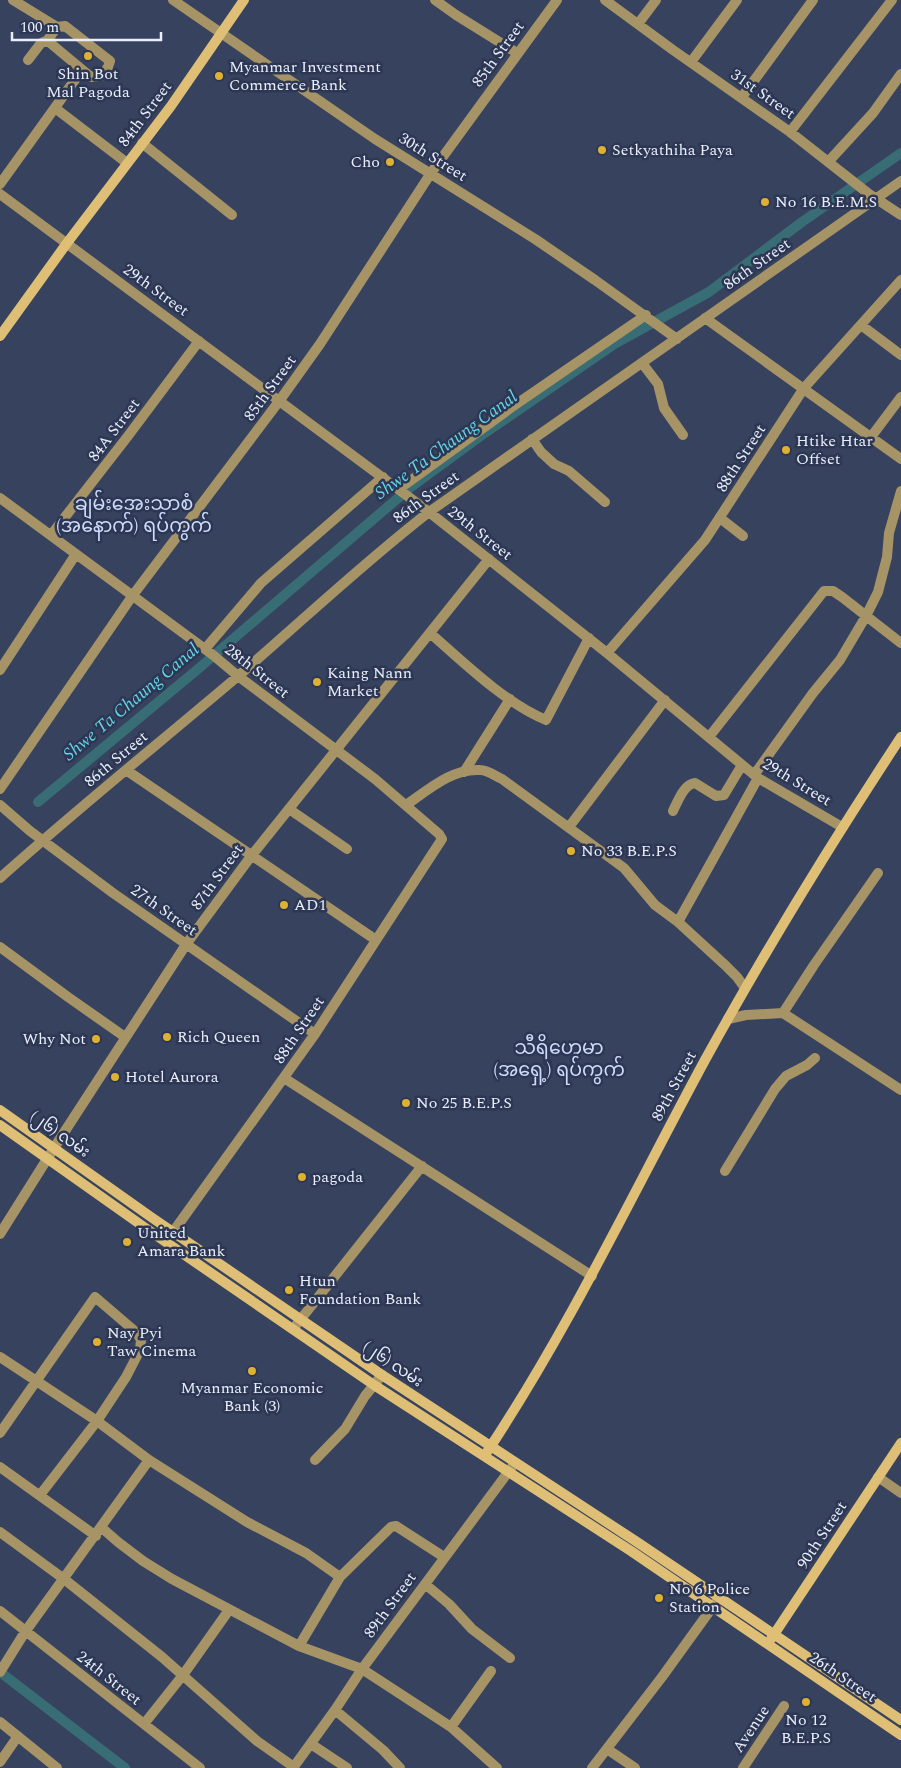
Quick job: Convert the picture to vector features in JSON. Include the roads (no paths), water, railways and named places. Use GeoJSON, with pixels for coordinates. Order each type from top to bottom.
{"type":"FeatureCollection","features":[{"type":"Feature","properties":{"kind":"main road","name":"84th Street"},"geometry":{"type":"LineString","coordinates":[[67,243],[171,106],[244,0]]}},
{"type":"Feature","properties":{"kind":"main road"},"geometry":{"type":"LineString","coordinates":[[0,336],[67,243]]}},
{"type":"Feature","properties":{"kind":"main road","name":"89th Street"},"geometry":{"type":"LineString","coordinates":[[484,1457],[547,1355],[592,1276],[663,1138],[745,988],[842,827],[901,737]]}},
{"type":"Feature","properties":{"kind":"main road","name":"(၂၆) လမ်း"},"geometry":{"type":"LineString","coordinates":[[0,1110],[300,1320],[638,1542],[774,1634]]}},
{"type":"Feature","properties":{"kind":"main road","name":"(၂၆) လမ်း"},"geometry":{"type":"LineString","coordinates":[[0,1126],[374,1385],[631,1551],[768,1644]]}},
{"type":"Feature","properties":{"kind":"main road","name":"90th Street"},"geometry":{"type":"LineString","coordinates":[[768,1644],[901,1443]]}},
{"type":"Feature","properties":{"kind":"main road"},"geometry":{"type":"LineString","coordinates":[[631,1551],[638,1542]]}},
{"type":"Feature","properties":{"kind":"main road","name":"26th Street"},"geometry":{"type":"LineString","coordinates":[[774,1634],[901,1720]]}},
{"type":"Feature","properties":{"kind":"main road","name":"26th Street"},"geometry":{"type":"LineString","coordinates":[[768,1644],[901,1735]]}},
{"type":"Feature","properties":{"kind":"street"},"geometry":{"type":"LineString","coordinates":[[13,0],[57,27],[65,26],[110,61],[108,67],[101,76],[91,77],[48,40]]}},
{"type":"Feature","properties":{"kind":"street","name":"30th Street"},"geometry":{"type":"LineString","coordinates":[[173,0],[375,139],[535,240],[674,336]]}},
{"type":"Feature","properties":{"kind":"street"},"geometry":{"type":"LineString","coordinates":[[435,0],[517,53]]}},
{"type":"Feature","properties":{"kind":"street","name":"85th Street"},"geometry":{"type":"LineString","coordinates":[[0,789],[133,595],[320,344],[430,173],[557,0]]}},
{"type":"Feature","properties":{"kind":"street","name":"31st Street"},"geometry":{"type":"LineString","coordinates":[[605,0],[742,97],[829,161],[873,197],[901,215]]}},
{"type":"Feature","properties":{"kind":"street"},"geometry":{"type":"LineString","coordinates":[[638,24],[656,0]]}},
{"type":"Feature","properties":{"kind":"street"},"geometry":{"type":"LineString","coordinates":[[691,62],[737,0]]}},
{"type":"Feature","properties":{"kind":"street"},"geometry":{"type":"LineString","coordinates":[[742,97],[813,0]]}},
{"type":"Feature","properties":{"kind":"street"},"geometry":{"type":"LineString","coordinates":[[790,132],[892,0]]}},
{"type":"Feature","properties":{"kind":"street"},"geometry":{"type":"LineString","coordinates":[[28,60],[41,43],[48,40],[57,27]]}},
{"type":"Feature","properties":{"kind":"street"},"geometry":{"type":"LineString","coordinates":[[0,184],[82,70]]}},
{"type":"Feature","properties":{"kind":"street"},"geometry":{"type":"LineString","coordinates":[[829,161],[873,113],[901,74]]}},
{"type":"Feature","properties":{"kind":"street"},"geometry":{"type":"LineString","coordinates":[[55,108],[127,163]]}},
{"type":"Feature","properties":{"kind":"street"},"geometry":{"type":"LineString","coordinates":[[142,143],[232,215]]}},
{"type":"Feature","properties":{"kind":"street","name":"86th Street"},"geometry":{"type":"LineString","coordinates":[[0,878],[42,840],[238,676],[381,550],[429,512],[642,363],[674,336],[705,318],[873,197],[901,181]]}},
{"type":"Feature","properties":{"kind":"street","name":"29th Street"},"geometry":{"type":"LineString","coordinates":[[0,194],[420,505],[589,638],[756,776],[842,827]]}},
{"type":"Feature","properties":{"kind":"street","name":"88th Street"},"geometry":{"type":"LineString","coordinates":[[607,653],[705,540],[804,388],[901,280]]}},
{"type":"Feature","properties":{"kind":"street"},"geometry":{"type":"LineString","coordinates":[[399,490],[512,407],[648,318]]}},
{"type":"Feature","properties":{"kind":"street"},"geometry":{"type":"LineString","coordinates":[[705,318],[901,459]]}},
{"type":"Feature","properties":{"kind":"street"},"geometry":{"type":"LineString","coordinates":[[861,324],[901,355]]}},
{"type":"Feature","properties":{"kind":"street","name":"84A Street"},"geometry":{"type":"LineString","coordinates":[[51,536],[199,341]]}},
{"type":"Feature","properties":{"kind":"street"},"geometry":{"type":"LineString","coordinates":[[642,363],[658,384],[664,408],[683,435]]}},
{"type":"Feature","properties":{"kind":"street"},"geometry":{"type":"LineString","coordinates":[[871,437],[901,397]]}},
{"type":"Feature","properties":{"kind":"street"},"geometry":{"type":"LineString","coordinates":[[532,439],[541,452],[554,464],[569,471],[605,502]]}},
{"type":"Feature","properties":{"kind":"street"},"geometry":{"type":"LineString","coordinates":[[209,652],[231,617],[268,577],[383,477]]}},
{"type":"Feature","properties":{"kind":"street"},"geometry":{"type":"LineString","coordinates":[[678,922],[756,776],[813,693],[840,660],[866,616],[878,592],[887,557],[889,532],[901,491]]}},
{"type":"Feature","properties":{"kind":"street","name":"28th Street"},"geometry":{"type":"LineString","coordinates":[[0,498],[133,595],[336,749],[406,805],[442,838]]}},
{"type":"Feature","properties":{"kind":"street"},"geometry":{"type":"LineString","coordinates":[[720,518],[743,536]]}},
{"type":"Feature","properties":{"kind":"street"},"geometry":{"type":"LineString","coordinates":[[0,670],[76,554]]}},
{"type":"Feature","properties":{"kind":"street","name":"87th Street"},"geometry":{"type":"LineString","coordinates":[[0,1234],[186,944],[252,855],[489,559]]}},
{"type":"Feature","properties":{"kind":"street"},"geometry":{"type":"LineString","coordinates":[[709,737],[824,591],[833,591],[901,643]]}},
{"type":"Feature","properties":{"kind":"street"},"geometry":{"type":"LineString","coordinates":[[430,633],[462,662],[510,699],[546,720],[589,638]]}},
{"type":"Feature","properties":{"kind":"street"},"geometry":{"type":"LineString","coordinates":[[464,772],[510,699]]}},
{"type":"Feature","properties":{"kind":"street"},"geometry":{"type":"LineString","coordinates":[[569,827],[665,700]]}},
{"type":"Feature","properties":{"kind":"street"},"geometry":{"type":"LineString","coordinates":[[673,810],[687,786],[691,784],[695,784],[716,796],[724,795],[742,765]]}},
{"type":"Feature","properties":{"kind":"street"},"geometry":{"type":"LineString","coordinates":[[126,770],[376,940]]}},
{"type":"Feature","properties":{"kind":"street"},"geometry":{"type":"LineString","coordinates":[[406,805],[447,777],[481,770],[490,772],[624,868],[655,905],[678,922],[736,976],[745,988]]}},
{"type":"Feature","properties":{"kind":"street","name":"27th Street"},"geometry":{"type":"LineString","coordinates":[[0,805],[30,832],[315,1034]]}},
{"type":"Feature","properties":{"kind":"street"},"geometry":{"type":"LineString","coordinates":[[289,809],[347,849]]}},
{"type":"Feature","properties":{"kind":"street","name":"88th Street"},"geometry":{"type":"LineString","coordinates":[[173,1232],[315,1034],[442,838]]}},
{"type":"Feature","properties":{"kind":"street"},"geometry":{"type":"LineString","coordinates":[[783,1013],[878,873]]}},
{"type":"Feature","properties":{"kind":"street"},"geometry":{"type":"LineString","coordinates":[[0,947],[68,998],[125,1037]]}},
{"type":"Feature","properties":{"kind":"street"},"geometry":{"type":"LineString","coordinates":[[728,1019],[746,1014],[783,1013],[901,1090]]}},
{"type":"Feature","properties":{"kind":"street"},"geometry":{"type":"LineString","coordinates":[[725,1171],[775,1089],[786,1076],[807,1065],[815,1058]]}},
{"type":"Feature","properties":{"kind":"street"},"geometry":{"type":"LineString","coordinates":[[284,1078],[592,1276]]}},
{"type":"Feature","properties":{"kind":"street"},"geometry":{"type":"LineString","coordinates":[[293,1329],[422,1166]]}},
{"type":"Feature","properties":{"kind":"street"},"geometry":{"type":"LineString","coordinates":[[0,1433],[95,1297],[137,1333],[141,1340],[140,1350],[126,1377],[97,1421],[40,1495]]}},
{"type":"Feature","properties":{"kind":"street"},"geometry":{"type":"LineString","coordinates":[[0,1357],[97,1421],[149,1460],[247,1522],[306,1553],[340,1577]]}},
{"type":"Feature","properties":{"kind":"street"},"geometry":{"type":"LineString","coordinates":[[316,1460],[345,1429],[365,1396],[382,1375]]}},
{"type":"Feature","properties":{"kind":"street"},"geometry":{"type":"LineString","coordinates":[[3,1667],[25,1632],[99,1532],[149,1460]]}},
{"type":"Feature","properties":{"kind":"street","name":"89th Street"},"geometry":{"type":"LineString","coordinates":[[294,1768],[362,1669],[515,1463]]}},
{"type":"Feature","properties":{"kind":"street"},"geometry":{"type":"LineString","coordinates":[[0,1467],[40,1495],[118,1542],[143,1561],[172,1579],[299,1646],[362,1669],[451,1727],[497,1768]]}},
{"type":"Feature","properties":{"kind":"street"},"geometry":{"type":"LineString","coordinates":[[878,1477],[901,1493]]}},
{"type":"Feature","properties":{"kind":"street"},"geometry":{"type":"LineString","coordinates":[[299,1646],[340,1577],[393,1526],[396,1526],[444,1557]]}},
{"type":"Feature","properties":{"kind":"street"},"geometry":{"type":"LineString","coordinates":[[0,1532],[64,1579],[183,1675],[257,1741],[294,1768]]}},
{"type":"Feature","properties":{"kind":"street"},"geometry":{"type":"LineString","coordinates":[[424,1584],[449,1604],[472,1629],[510,1658]]}},
{"type":"Feature","properties":{"kind":"street"},"geometry":{"type":"LineString","coordinates":[[592,1768],[662,1677],[719,1598]]}},
{"type":"Feature","properties":{"kind":"street"},"geometry":{"type":"LineString","coordinates":[[144,1724],[183,1675],[229,1610]]}},
{"type":"Feature","properties":{"kind":"street","name":"24th Street"},"geometry":{"type":"LineString","coordinates":[[0,1611],[200,1768]]}},
{"type":"Feature","properties":{"kind":"street"},"geometry":{"type":"LineString","coordinates":[[451,1727],[491,1671]]}},
{"type":"Feature","properties":{"kind":"street","name":"Avenue"},"geometry":{"type":"LineString","coordinates":[[743,1768],[784,1706]]}},
{"type":"Feature","properties":{"kind":"street"},"geometry":{"type":"LineString","coordinates":[[335,1710],[383,1750],[400,1768]]}},
{"type":"Feature","properties":{"kind":"street"},"geometry":{"type":"LineString","coordinates":[[0,1722],[57,1768]]}},
{"type":"Feature","properties":{"kind":"street"},"geometry":{"type":"LineString","coordinates":[[0,1762],[18,1736]]}},
{"type":"Feature","properties":{"kind":"street"},"geometry":{"type":"LineString","coordinates":[[311,1744],[347,1768]]}},
{"type":"Feature","properties":{"kind":"street"},"geometry":{"type":"LineString","coordinates":[[607,1749],[634,1768]]}},
{"type":"Feature","properties":{"kind":"waterway","name":"Shwe Ta Chaung Canal"},"geometry":{"type":"LineString","coordinates":[[38,802],[198,669],[411,487],[482,435],[616,343],[709,292],[802,222],[901,153]]}},
{"type":"Feature","properties":{"kind":"waterway"},"geometry":{"type":"LineString","coordinates":[[0,1672],[125,1768]]}},
{"type":"Feature","properties":{"kind":"place","name":"Shin Bot Mal Pagoda"},"geometry":{"type":"Point","coordinates":[88,56]}},
{"type":"Feature","properties":{"kind":"place","name":"Myanmar Investment Commerce Bank"},"geometry":{"type":"Point","coordinates":[219,76]}},
{"type":"Feature","properties":{"kind":"place","name":"Setkyathiha Paya"},"geometry":{"type":"Point","coordinates":[602,150]}},
{"type":"Feature","properties":{"kind":"place","name":"Cho"},"geometry":{"type":"Point","coordinates":[390,162]}},
{"type":"Feature","properties":{"kind":"place","name":"No 16 B.E.M.S"},"geometry":{"type":"Point","coordinates":[765,202]}},
{"type":"Feature","properties":{"kind":"place","name":"Htike Htar Offset"},"geometry":{"type":"Point","coordinates":[786,450]}},
{"type":"Feature","properties":{"kind":"place","name":"Kaing Nann Market"},"geometry":{"type":"Point","coordinates":[317,682]}},
{"type":"Feature","properties":{"kind":"place","name":"No 33 B.E.P.S"},"geometry":{"type":"Point","coordinates":[571,851]}},
{"type":"Feature","properties":{"kind":"place","name":"AD1"},"geometry":{"type":"Point","coordinates":[284,905]}},
{"type":"Feature","properties":{"kind":"place","name":"Rich Queen"},"geometry":{"type":"Point","coordinates":[167,1037]}},
{"type":"Feature","properties":{"kind":"place","name":"Why Not"},"geometry":{"type":"Point","coordinates":[96,1039]}},
{"type":"Feature","properties":{"kind":"place","name":"Hotel Aurora"},"geometry":{"type":"Point","coordinates":[115,1077]}},
{"type":"Feature","properties":{"kind":"place","name":"No 25 B.E.P.S"},"geometry":{"type":"Point","coordinates":[406,1103]}},
{"type":"Feature","properties":{"kind":"place","name":"pagoda"},"geometry":{"type":"Point","coordinates":[302,1177]}},
{"type":"Feature","properties":{"kind":"place","name":"United Amara Bank"},"geometry":{"type":"Point","coordinates":[127,1242]}},
{"type":"Feature","properties":{"kind":"place","name":"Htun Foundation Bank"},"geometry":{"type":"Point","coordinates":[289,1290]}},
{"type":"Feature","properties":{"kind":"place","name":"Nay Pyi Taw Cinema"},"geometry":{"type":"Point","coordinates":[97,1342]}},
{"type":"Feature","properties":{"kind":"place","name":"Myanmar Economic Bank (3)"},"geometry":{"type":"Point","coordinates":[252,1371]}},
{"type":"Feature","properties":{"kind":"place","name":"No 6 Police Station"},"geometry":{"type":"Point","coordinates":[659,1598]}},
{"type":"Feature","properties":{"kind":"place","name":"No 12 B.E.P.S"},"geometry":{"type":"Point","coordinates":[806,1702]}},
{"type":"Feature","properties":{"kind":"district","name":"ချမ်းအေးသာစံ (အနောက်) ရပ်ကွက်"},"geometry":{"type":"Point","coordinates":[134,515]}},
{"type":"Feature","properties":{"kind":"district","name":"သီရိဟေမာ (အရှေ့) ရပ်ကွက်"},"geometry":{"type":"Point","coordinates":[559,1059]}}]}
